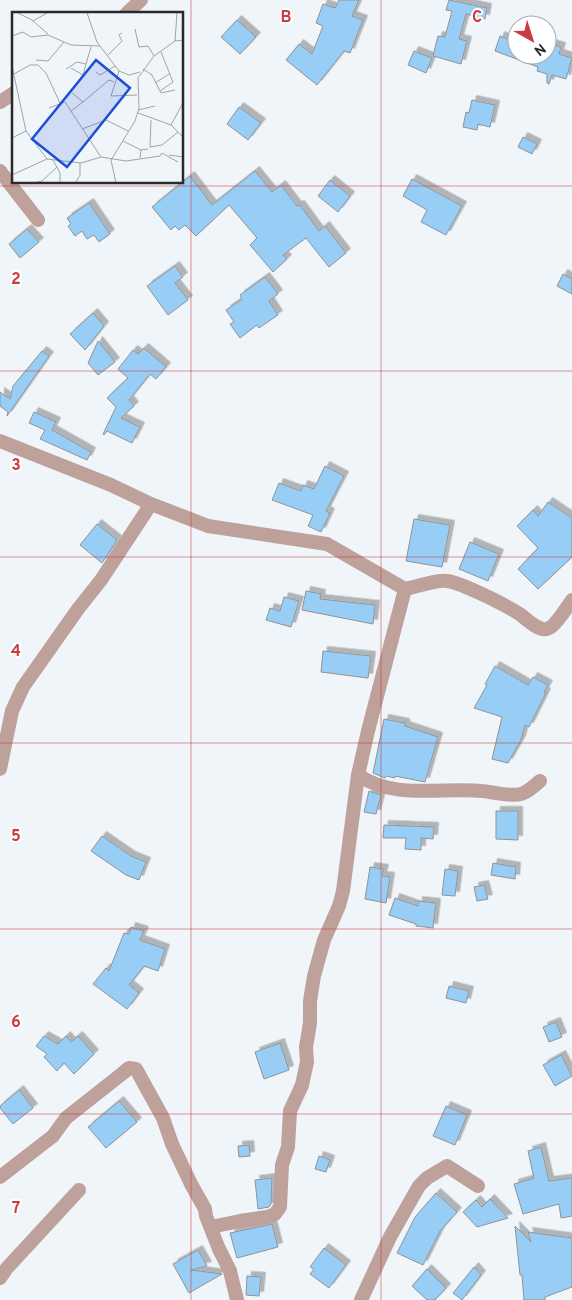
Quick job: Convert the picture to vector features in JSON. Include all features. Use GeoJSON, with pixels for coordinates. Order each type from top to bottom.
{"type":"FeatureCollection","features":[{"type":"Feature","properties":{"kind":"street"},"geometry":{"type":"LineString","coordinates":[[128,12],[141,0]]}},
{"type":"Feature","properties":{"kind":"street"},"geometry":{"type":"LineString","coordinates":[[0,102],[12,95]]}},
{"type":"Feature","properties":{"kind":"street"},"geometry":{"type":"LineString","coordinates":[[0,171],[38,220]]}},
{"type":"Feature","properties":{"kind":"street"},"geometry":{"type":"LineString","coordinates":[[0,441],[111,484],[151,504],[208,526],[328,544],[406,589],[446,580],[472,590],[515,611],[541,628],[547,629],[553,626],[572,600]]}},
{"type":"Feature","properties":{"kind":"street"},"geometry":{"type":"LineString","coordinates":[[1,762],[12,711],[23,687],[68,622],[106,572],[151,504]]}},
{"type":"Feature","properties":{"kind":"street"},"geometry":{"type":"LineString","coordinates":[[210,1227],[240,1220],[267,1217],[274,1214],[280,1207],[282,1165],[288,1148],[290,1111],[302,1085],[307,1062],[306,1047],[314,976],[324,940],[339,906],[343,891],[358,775],[406,589]]}},
{"type":"Feature","properties":{"kind":"street"},"geometry":{"type":"LineString","coordinates":[[358,775],[366,781],[407,791],[482,790],[509,795],[521,794],[531,789],[540,781]]}},
{"type":"Feature","properties":{"kind":"street"},"geometry":{"type":"LineString","coordinates":[[0,1178],[53,1136],[66,1118],[129,1068],[136,1069],[163,1118],[172,1144],[205,1209],[210,1227],[230,1271],[237,1300]]}},
{"type":"Feature","properties":{"kind":"street"},"geometry":{"type":"LineString","coordinates":[[361,1300],[390,1237],[419,1186],[433,1174],[447,1166],[478,1186]]}},
{"type":"Feature","properties":{"kind":"street"},"geometry":{"type":"LineString","coordinates":[[0,1278],[7,1268],[80,1190]]}},
{"type":"Feature","properties":{"kind":"building"},"geometry":{"type":"Polygon","coordinates":[[[339,0],[359,0],[352,16],[363,20],[350,53],[344,51],[317,85],[286,60],[299,44],[312,54],[323,26],[316,23],[323,4],[335,8],[339,0]]]}},
{"type":"Feature","properties":{"kind":"building"},"geometry":{"type":"Polygon","coordinates":[[[449,0],[487,8],[485,19],[466,14],[459,39],[467,41],[461,64],[433,56],[438,36],[445,37],[452,11],[446,10],[449,0]]]}},
{"type":"Feature","properties":{"kind":"building"},"geometry":{"type":"Polygon","coordinates":[[[237,20],[256,37],[240,54],[221,37],[237,20]]]}},
{"type":"Feature","properties":{"kind":"building"},"geometry":{"type":"Polygon","coordinates":[[[500,36],[507,39],[507,55],[495,51],[500,36]]]}},
{"type":"Feature","properties":{"kind":"building"},"geometry":{"type":"Polygon","coordinates":[[[557,46],[561,47],[559,54],[572,58],[566,79],[552,75],[549,84],[547,83],[547,74],[537,71],[538,67],[533,65],[557,65],[557,46]]]}},
{"type":"Feature","properties":{"kind":"building"},"geometry":{"type":"Polygon","coordinates":[[[414,51],[432,58],[426,73],[408,65],[414,51]]]}},
{"type":"Feature","properties":{"kind":"building"},"geometry":{"type":"Polygon","coordinates":[[[472,100],[495,105],[490,127],[478,124],[477,130],[463,127],[466,112],[469,113],[472,100]]]}},
{"type":"Feature","properties":{"kind":"building"},"geometry":{"type":"Polygon","coordinates":[[[239,107],[261,123],[248,140],[227,124],[239,107]]]}},
{"type":"Feature","properties":{"kind":"building"},"geometry":{"type":"Polygon","coordinates":[[[523,137],[537,144],[532,154],[518,147],[523,137]]]}},
{"type":"Feature","properties":{"kind":"building"},"geometry":{"type":"Polygon","coordinates":[[[255,171],[272,192],[281,185],[297,206],[300,205],[319,231],[325,226],[346,253],[329,267],[306,238],[283,255],[287,259],[273,272],[250,245],[257,238],[229,205],[196,236],[185,225],[179,230],[175,226],[171,230],[152,207],[180,184],[184,184],[184,181],[190,176],[212,205],[255,171]]]}},
{"type":"Feature","properties":{"kind":"building"},"geometry":{"type":"Polygon","coordinates":[[[412,179],[462,206],[446,235],[421,222],[427,210],[403,196],[412,179]]]}},
{"type":"Feature","properties":{"kind":"building"},"geometry":{"type":"Polygon","coordinates":[[[330,180],[350,196],[338,212],[318,196],[330,180]]]}},
{"type":"Feature","properties":{"kind":"building"},"geometry":{"type":"Polygon","coordinates":[[[89,203],[110,234],[99,242],[94,235],[87,239],[82,231],[75,236],[68,226],[71,224],[67,218],[89,203]]]}},
{"type":"Feature","properties":{"kind":"building"},"geometry":{"type":"Polygon","coordinates":[[[27,229],[39,242],[20,258],[9,244],[27,229]]]}},
{"type":"Feature","properties":{"kind":"building"},"geometry":{"type":"Polygon","coordinates":[[[175,266],[183,277],[175,283],[188,300],[168,315],[147,286],[175,266]]]}},
{"type":"Feature","properties":{"kind":"building"},"geometry":{"type":"Polygon","coordinates":[[[563,274],[572,279],[572,294],[557,286],[563,274]]]}},
{"type":"Feature","properties":{"kind":"building"},"geometry":{"type":"Polygon","coordinates":[[[265,277],[278,294],[269,301],[278,315],[259,328],[257,325],[240,338],[230,324],[234,322],[226,310],[242,299],[240,295],[265,277]]]}},
{"type":"Feature","properties":{"kind":"building"},"geometry":{"type":"Polygon","coordinates":[[[93,313],[104,326],[85,350],[70,334],[93,313]]]}},
{"type":"Feature","properties":{"kind":"building"},"geometry":{"type":"Polygon","coordinates":[[[98,341],[115,362],[98,375],[88,363],[98,341]]]}},
{"type":"Feature","properties":{"kind":"building"},"geometry":{"type":"Polygon","coordinates":[[[144,348],[166,367],[156,379],[150,374],[129,400],[134,406],[121,418],[140,427],[132,443],[107,431],[104,435],[116,407],[107,398],[128,378],[118,369],[133,350],[138,354],[144,348]]]}},
{"type":"Feature","properties":{"kind":"building"},"geometry":{"type":"Polygon","coordinates":[[[42,351],[49,356],[7,416],[8,412],[0,406],[0,392],[10,399],[13,386],[42,351]]]}},
{"type":"Feature","properties":{"kind":"building"},"geometry":{"type":"Polygon","coordinates":[[[34,412],[56,422],[52,430],[91,452],[87,460],[40,439],[45,430],[29,423],[34,412]]]}},
{"type":"Feature","properties":{"kind":"building"},"geometry":{"type":"Polygon","coordinates":[[[325,466],[344,476],[326,511],[330,513],[321,532],[308,526],[313,515],[272,500],[279,483],[301,491],[303,485],[314,489],[325,466]]]}},
{"type":"Feature","properties":{"kind":"building"},"geometry":{"type":"Polygon","coordinates":[[[548,502],[572,518],[572,557],[538,589],[518,569],[538,548],[517,526],[533,510],[538,516],[548,502]]]}},
{"type":"Feature","properties":{"kind":"building"},"geometry":{"type":"Polygon","coordinates":[[[414,519],[450,525],[442,567],[406,561],[414,519]]]}},
{"type":"Feature","properties":{"kind":"building"},"geometry":{"type":"Polygon","coordinates":[[[97,524],[117,540],[102,563],[80,545],[97,524]]]}},
{"type":"Feature","properties":{"kind":"building"},"geometry":{"type":"Polygon","coordinates":[[[470,542],[499,554],[488,581],[459,569],[470,542]]]}},
{"type":"Feature","properties":{"kind":"building"},"geometry":{"type":"Polygon","coordinates":[[[306,591],[321,594],[320,599],[375,605],[373,624],[302,610],[306,591]]]}},
{"type":"Feature","properties":{"kind":"building"},"geometry":{"type":"Polygon","coordinates":[[[284,597],[299,601],[291,627],[266,620],[270,608],[280,611],[284,597]]]}},
{"type":"Feature","properties":{"kind":"building"},"geometry":{"type":"Polygon","coordinates":[[[323,651],[371,656],[368,678],[321,672],[323,651]]]}},
{"type":"Feature","properties":{"kind":"building"},"geometry":{"type":"Polygon","coordinates":[[[495,666],[528,685],[533,677],[548,685],[529,727],[525,725],[521,740],[508,763],[492,759],[502,717],[474,708],[495,666]]]}},
{"type":"Feature","properties":{"kind":"building"},"geometry":{"type":"Polygon","coordinates":[[[384,719],[405,723],[405,726],[438,737],[425,782],[395,776],[395,778],[386,776],[385,778],[373,773],[384,719]]]}},
{"type":"Feature","properties":{"kind":"building"},"geometry":{"type":"Polygon","coordinates":[[[369,791],[381,795],[376,814],[364,812],[369,791]]]}},
{"type":"Feature","properties":{"kind":"building"},"geometry":{"type":"Polygon","coordinates":[[[496,811],[518,811],[518,840],[496,839],[496,811]]]}},
{"type":"Feature","properties":{"kind":"building"},"geometry":{"type":"Polygon","coordinates":[[[384,825],[434,827],[433,839],[421,838],[421,850],[405,849],[406,838],[383,838],[384,825]]]}},
{"type":"Feature","properties":{"kind":"building"},"geometry":{"type":"Polygon","coordinates":[[[102,836],[131,856],[146,862],[139,880],[126,875],[91,851],[102,836]]]}},
{"type":"Feature","properties":{"kind":"building"},"geometry":{"type":"Polygon","coordinates":[[[493,863],[516,867],[515,879],[491,875],[493,863]]]}},
{"type":"Feature","properties":{"kind":"building"},"geometry":{"type":"Polygon","coordinates":[[[370,867],[384,869],[382,876],[390,877],[386,903],[365,899],[370,867]]]}},
{"type":"Feature","properties":{"kind":"building"},"geometry":{"type":"Polygon","coordinates":[[[445,869],[458,871],[455,896],[442,895],[445,869]]]}},
{"type":"Feature","properties":{"kind":"building"},"geometry":{"type":"Polygon","coordinates":[[[484,885],[488,899],[477,901],[474,887],[484,885]]]}},
{"type":"Feature","properties":{"kind":"building"},"geometry":{"type":"Polygon","coordinates":[[[395,898],[418,906],[418,901],[436,903],[433,928],[416,926],[416,924],[389,915],[395,898]]]}},
{"type":"Feature","properties":{"kind":"building"},"geometry":{"type":"Polygon","coordinates":[[[131,927],[144,931],[140,940],[165,949],[158,971],[144,966],[129,985],[139,993],[127,1009],[93,984],[106,968],[109,971],[124,933],[129,934],[131,927]]]}},
{"type":"Feature","properties":{"kind":"building"},"geometry":{"type":"Polygon","coordinates":[[[449,986],[469,991],[466,1003],[446,998],[449,986]]]}},
{"type":"Feature","properties":{"kind":"building"},"geometry":{"type":"Polygon","coordinates":[[[556,1022],[562,1037],[549,1042],[543,1027],[556,1022]]]}},
{"type":"Feature","properties":{"kind":"building"},"geometry":{"type":"Polygon","coordinates":[[[44,1036],[58,1044],[66,1036],[71,1042],[78,1036],[94,1054],[74,1074],[64,1063],[57,1071],[44,1057],[47,1054],[36,1046],[44,1036]]]}},
{"type":"Feature","properties":{"kind":"building"},"geometry":{"type":"Polygon","coordinates":[[[280,1043],[289,1070],[264,1079],[255,1052],[280,1043]]]}},
{"type":"Feature","properties":{"kind":"building"},"geometry":{"type":"Polygon","coordinates":[[[561,1055],[572,1076],[555,1086],[543,1065],[561,1055]]]}},
{"type":"Feature","properties":{"kind":"building"},"geometry":{"type":"Polygon","coordinates":[[[19,1090],[33,1108],[13,1124],[0,1106],[19,1090]]]}},
{"type":"Feature","properties":{"kind":"building"},"geometry":{"type":"Polygon","coordinates":[[[119,1101],[137,1122],[106,1148],[88,1127],[119,1101]]]}},
{"type":"Feature","properties":{"kind":"building"},"geometry":{"type":"Polygon","coordinates":[[[446,1106],[467,1115],[455,1145],[433,1136],[446,1106]]]}},
{"type":"Feature","properties":{"kind":"building"},"geometry":{"type":"Polygon","coordinates":[[[249,1145],[250,1156],[239,1157],[238,1146],[249,1145]]]}},
{"type":"Feature","properties":{"kind":"building"},"geometry":{"type":"Polygon","coordinates":[[[541,1147],[549,1181],[572,1178],[572,1216],[561,1218],[559,1204],[523,1214],[514,1184],[534,1178],[528,1151],[541,1147]]]}},
{"type":"Feature","properties":{"kind":"building"},"geometry":{"type":"Polygon","coordinates":[[[319,1156],[330,1160],[326,1172],[315,1169],[319,1156]]]}},
{"type":"Feature","properties":{"kind":"building"},"geometry":{"type":"Polygon","coordinates":[[[272,1178],[271,1204],[269,1207],[258,1209],[255,1180],[272,1178]]]}},
{"type":"Feature","properties":{"kind":"building"},"geometry":{"type":"Polygon","coordinates":[[[436,1193],[457,1212],[440,1231],[423,1265],[397,1253],[415,1217],[436,1193]]]}},
{"type":"Feature","properties":{"kind":"building"},"geometry":{"type":"Polygon","coordinates":[[[490,1199],[508,1218],[477,1227],[463,1212],[476,1200],[482,1207],[490,1199]]]}},
{"type":"Feature","properties":{"kind":"building"},"geometry":{"type":"Polygon","coordinates":[[[272,1224],[278,1247],[237,1258],[230,1233],[272,1224]]]}},
{"type":"Feature","properties":{"kind":"building"},"geometry":{"type":"Polygon","coordinates":[[[515,1226],[531,1242],[528,1232],[572,1238],[572,1287],[545,1297],[545,1300],[524,1300],[515,1226]]]}},
{"type":"Feature","properties":{"kind":"building"},"geometry":{"type":"Polygon","coordinates":[[[324,1248],[346,1265],[329,1288],[310,1274],[314,1269],[310,1267],[324,1248]]]}},
{"type":"Feature","properties":{"kind":"building"},"geometry":{"type":"Polygon","coordinates":[[[198,1250],[207,1266],[191,1270],[222,1274],[189,1293],[173,1264],[198,1250]]]}},
{"type":"Feature","properties":{"kind":"building"},"geometry":{"type":"Polygon","coordinates":[[[474,1267],[481,1275],[462,1300],[453,1293],[474,1267]]]}},
{"type":"Feature","properties":{"kind":"building"},"geometry":{"type":"Polygon","coordinates":[[[427,1269],[446,1288],[435,1300],[427,1300],[412,1286],[427,1269]]]}},
{"type":"Feature","properties":{"kind":"building"},"geometry":{"type":"Polygon","coordinates":[[[247,1276],[261,1277],[259,1296],[246,1295],[247,1276]]]}}]}
